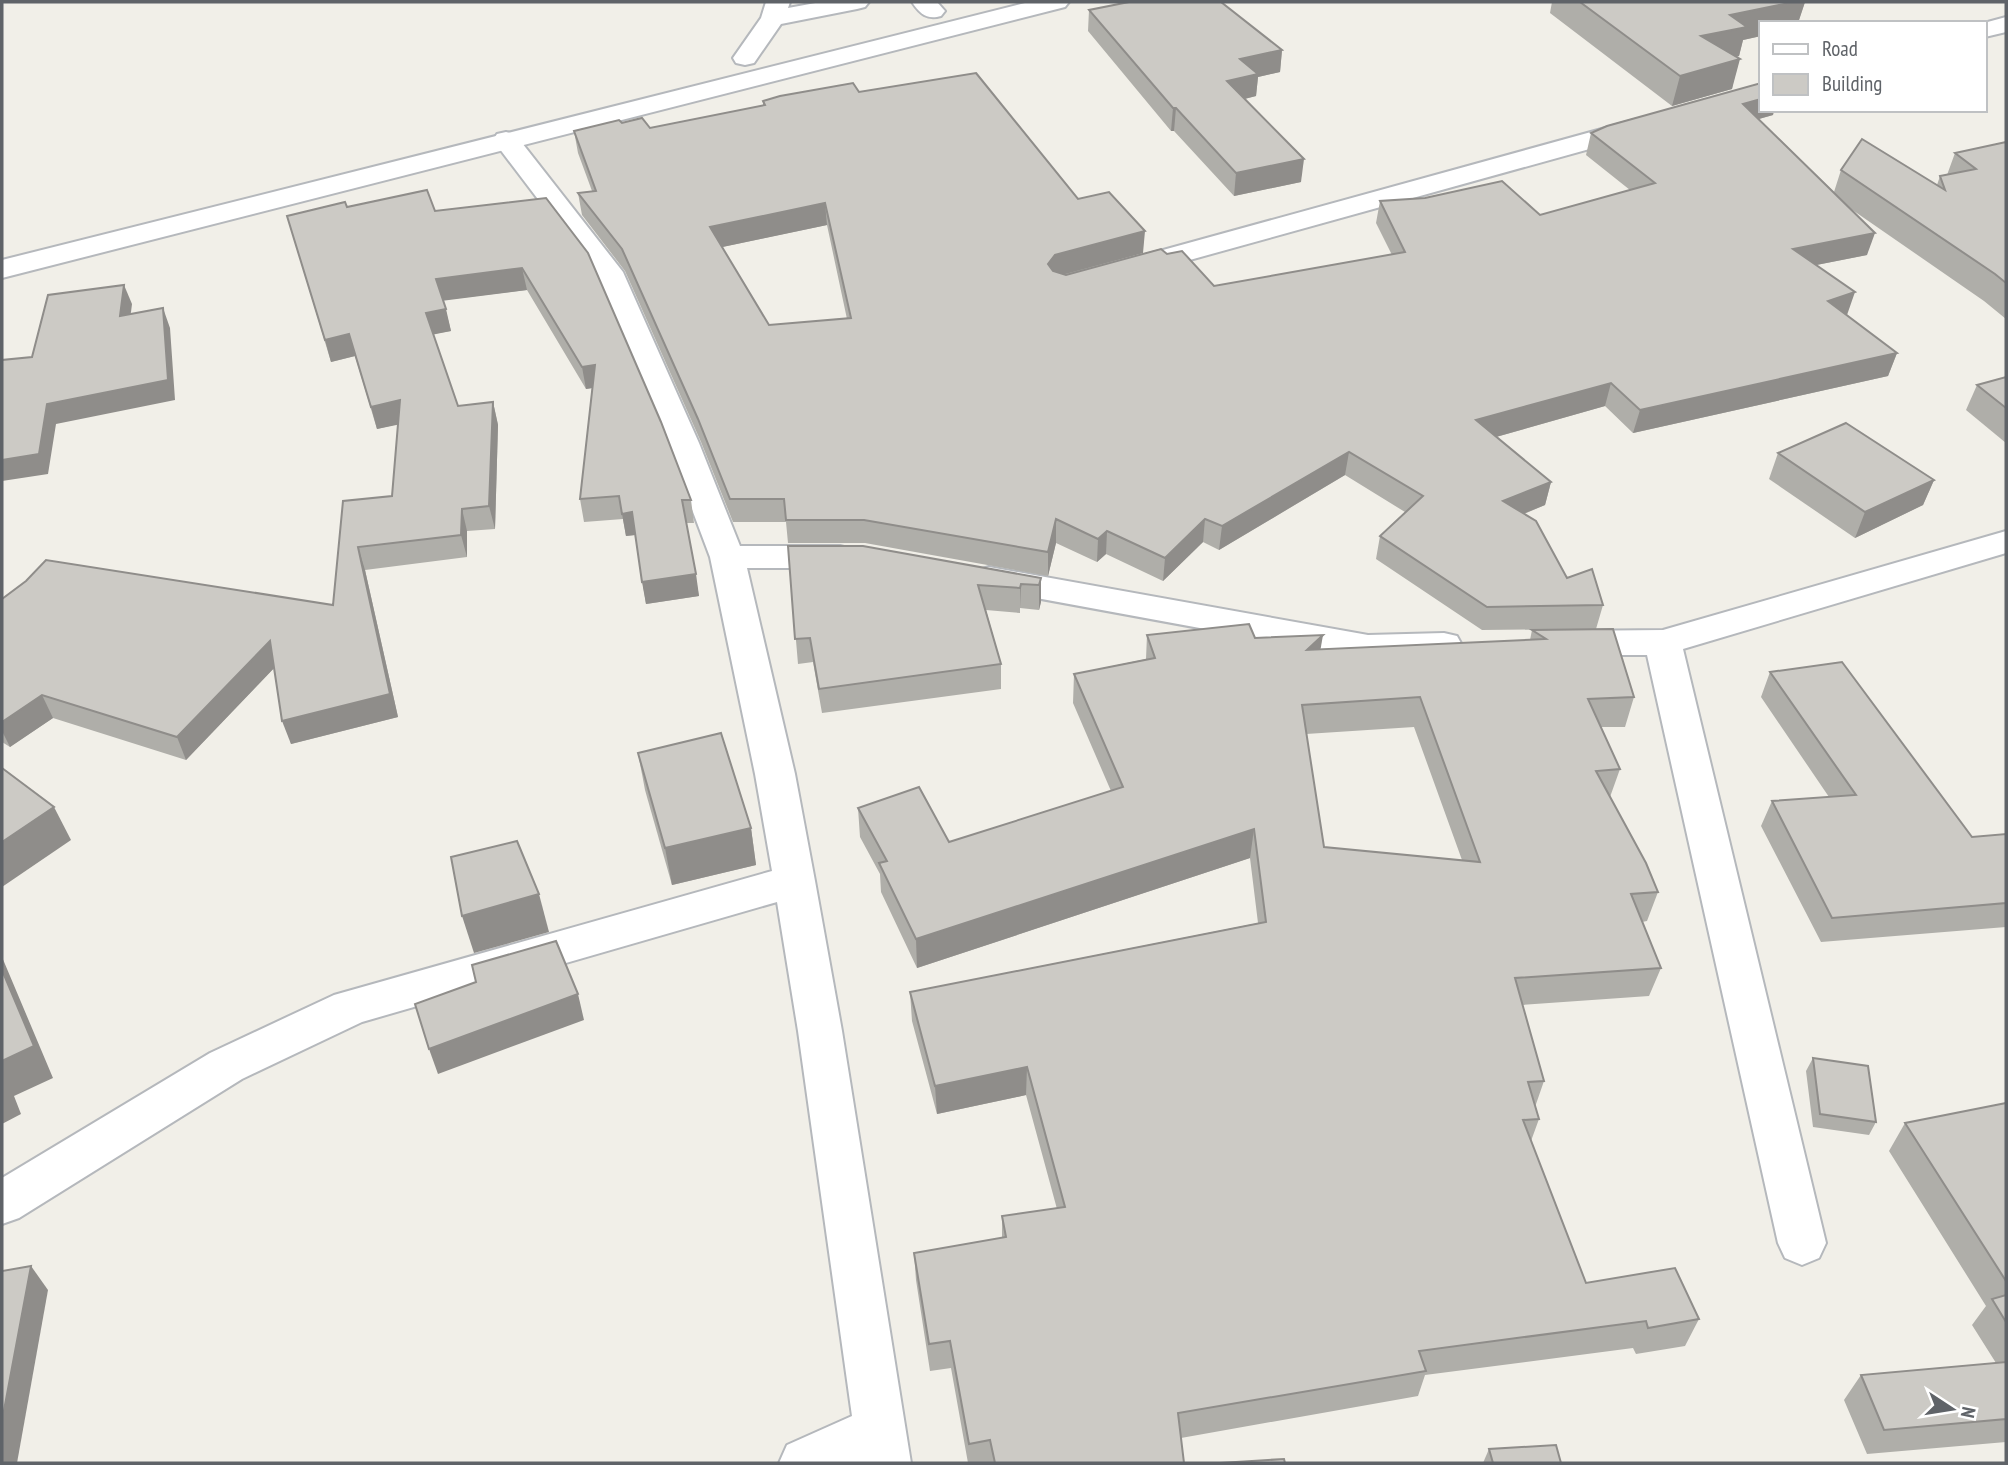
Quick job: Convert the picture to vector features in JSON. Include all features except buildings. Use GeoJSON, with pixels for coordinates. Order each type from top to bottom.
{"type":"FeatureCollection","features":[{"type":"Feature","properties":{"kind":"street"},"geometry":{"type":"LineString","coordinates":[[745,58],[776,10],[857,2]]}},
{"type":"Feature","properties":{"kind":"street"},"geometry":{"type":"LineString","coordinates":[[2,268],[498,130],[928,6],[970,2]]}},
{"type":"Feature","properties":{"kind":"street"},"geometry":{"type":"LineString","coordinates":[[498,130],[1057,2]]}},
{"type":"Feature","properties":{"kind":"street"},"geometry":{"type":"LineString","coordinates":[[1987,29],[2006,24]]}},
{"type":"Feature","properties":{"kind":"street"},"geometry":{"type":"LineString","coordinates":[[1105,275],[1668,118]]}},
{"type":"Feature","properties":{"kind":"street"},"geometry":{"type":"LineString","coordinates":[[498,130],[608,272],[682,443],[727,557],[775,774],[794,881],[820,1031],[882,1446],[806,1463]]}},
{"type":"Feature","properties":{"kind":"street"},"geometry":{"type":"LineString","coordinates":[[1529,644],[1664,642],[2006,542]]}},
{"type":"Feature","properties":{"kind":"street"},"geometry":{"type":"LineString","coordinates":[[727,557],[865,557],[879,560]]}},
{"type":"Feature","properties":{"kind":"street"},"geometry":{"type":"LineString","coordinates":[[960,574],[1368,647],[1475,645]]}},
{"type":"Feature","properties":{"kind":"street"},"geometry":{"type":"LineString","coordinates":[[1664,642],[1802,1242]]}},
{"type":"Feature","properties":{"kind":"street"},"geometry":{"type":"LineString","coordinates":[[2,1203],[226,1066],[350,1008],[794,881]]}}]}
